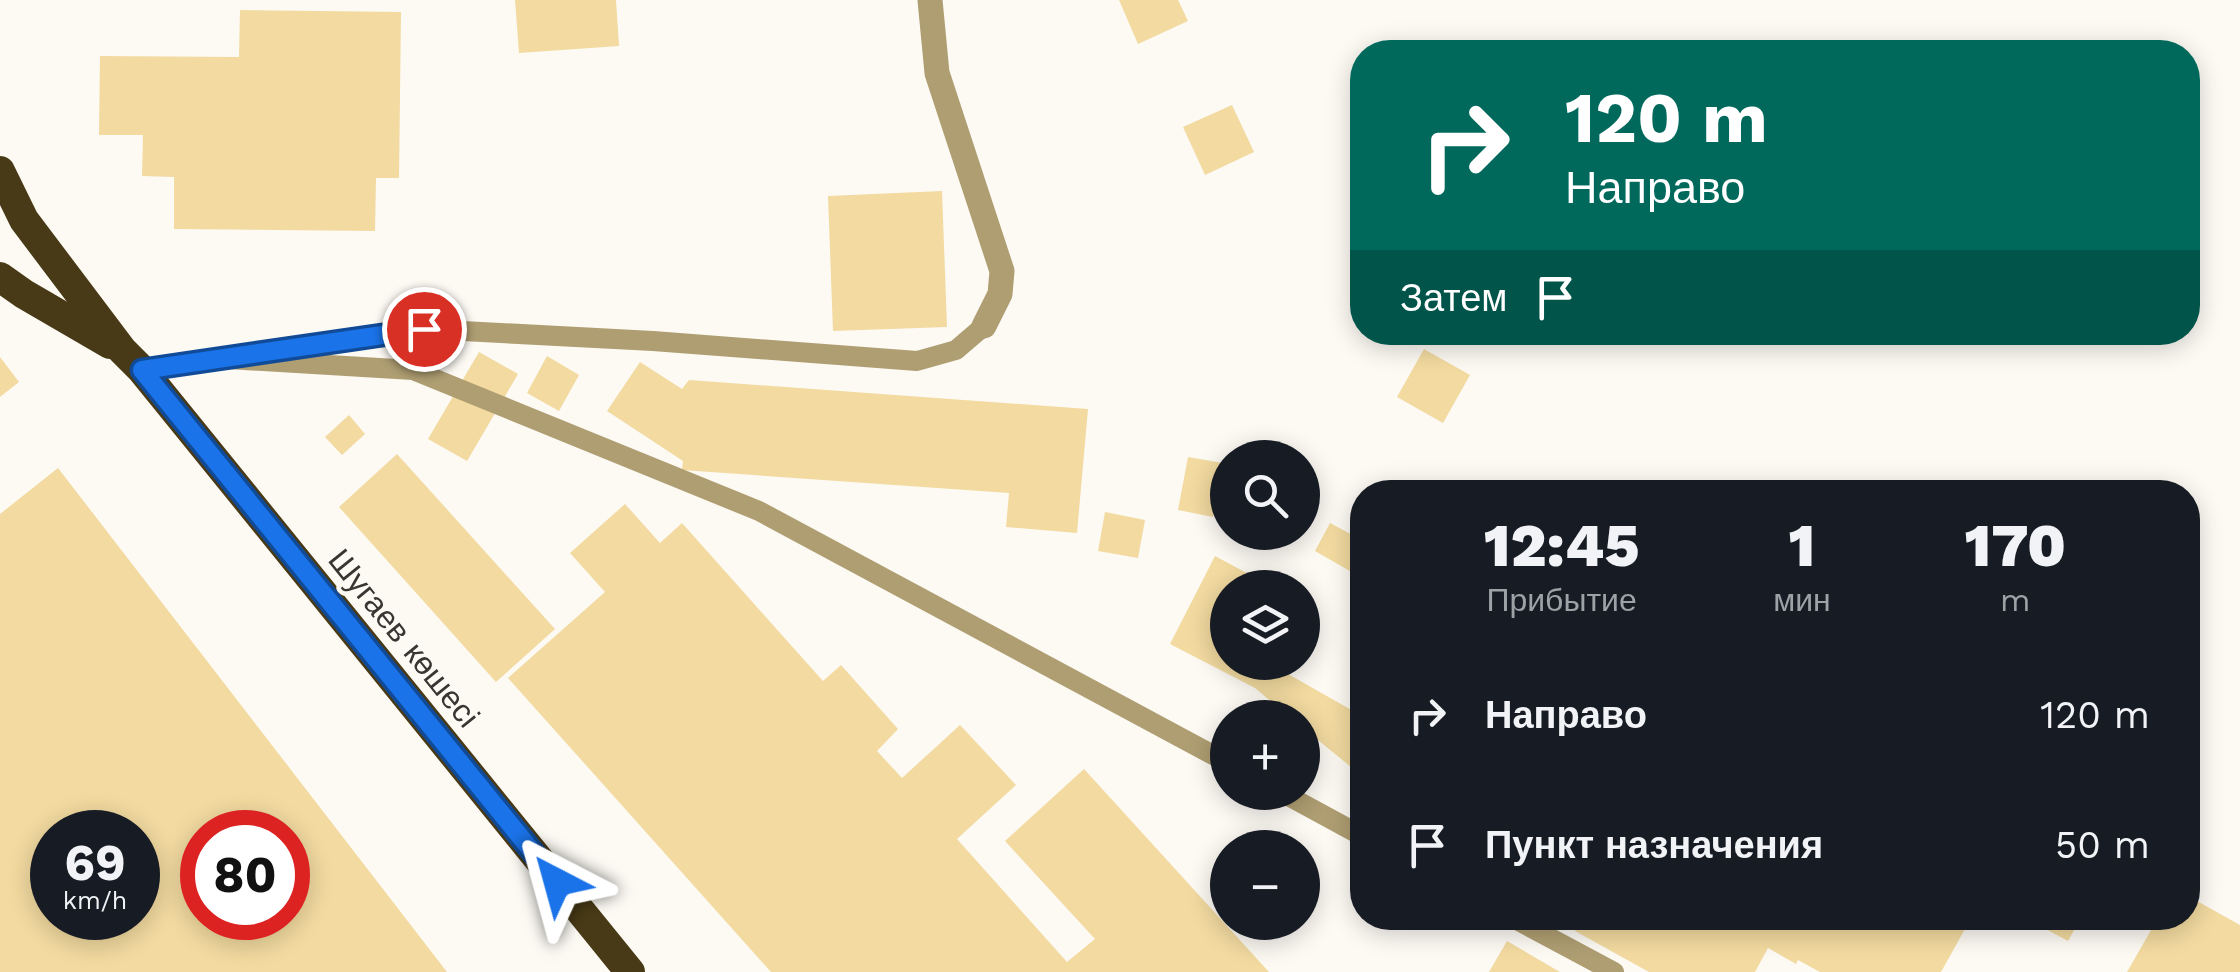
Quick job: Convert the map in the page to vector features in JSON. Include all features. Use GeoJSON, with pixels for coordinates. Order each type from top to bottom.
{"type":"FeatureCollection","features":[{"type":"Feature","properties":{"kind":"highway","name":"Шугаев көшесі"},"geometry":{"type":"LineString","coordinates":[[0,171],[24,220],[132,360],[630,972]]}},
{"type":"Feature","properties":{"kind":"highway","name":"Шугаев көшесі"},"geometry":{"type":"LineString","coordinates":[[0,277],[132,360]]}},
{"type":"Feature","properties":{"kind":"street"},"geometry":{"type":"LineString","coordinates":[[930,0],[937,73],[1002,270],[1000,294],[984,326]]}},
{"type":"Feature","properties":{"kind":"lane"},"geometry":{"type":"LineString","coordinates":[[228,359],[424,329],[917,361],[956,350],[984,326]]}},
{"type":"Feature","properties":{"kind":"lane"},"geometry":{"type":"LineString","coordinates":[[132,360],[228,359],[414,370],[759,511],[1210,754]]}},
{"type":"Feature","properties":{"kind":"lane"},"geometry":{"type":"LineString","coordinates":[[1314,810],[1350,829]]}},
{"type":"Feature","properties":{"kind":"lane"},"geometry":{"type":"LineString","coordinates":[[1535,930],[1614,972]]}},
{"type":"Feature","properties":{"kind":"building"},"geometry":{"type":"Polygon","coordinates":[[[515,0],[616,0],[619,46],[519,53],[515,0]]]}},
{"type":"Feature","properties":{"kind":"building"},"geometry":{"type":"Polygon","coordinates":[[[1119,0],[1178,0],[1188,21],[1138,44],[1119,0]]]}},
{"type":"Feature","properties":{"kind":"building"},"geometry":{"type":"Polygon","coordinates":[[[240,10],[401,12],[399,178],[376,178],[375,231],[174,229],[174,177],[142,176],[143,135],[99,135],[100,56],[239,57],[240,10]]]}},
{"type":"Feature","properties":{"kind":"building"},"geometry":{"type":"Polygon","coordinates":[[[1232,105],[1254,152],[1205,175],[1183,127],[1232,105]]]}},
{"type":"Feature","properties":{"kind":"building"},"geometry":{"type":"Polygon","coordinates":[[[942,191],[947,327],[833,331],[828,196],[942,191]]]}},
{"type":"Feature","properties":{"kind":"building"},"geometry":{"type":"Polygon","coordinates":[[[1424,349],[1470,375],[1443,423],[1397,397],[1424,349]]]}},
{"type":"Feature","properties":{"kind":"building"},"geometry":{"type":"Polygon","coordinates":[[[479,352],[518,374],[467,461],[428,439],[479,352]]]}},
{"type":"Feature","properties":{"kind":"building"},"geometry":{"type":"Polygon","coordinates":[[[547,356],[579,375],[559,411],[527,393],[547,356]]]}},
{"type":"Feature","properties":{"kind":"building"},"geometry":{"type":"Polygon","coordinates":[[[0,357],[19,382],[0,397],[0,357]]]}},
{"type":"Feature","properties":{"kind":"building"},"geometry":{"type":"Polygon","coordinates":[[[640,362],[682,389],[689,380],[1088,409],[1077,533],[1006,527],[1009,493],[682,470],[683,461],[607,411],[640,362]]]}},
{"type":"Feature","properties":{"kind":"building"},"geometry":{"type":"Polygon","coordinates":[[[349,415],[365,434],[342,455],[325,437],[349,415]]]}},
{"type":"Feature","properties":{"kind":"building"},"geometry":{"type":"Polygon","coordinates":[[[397,454],[555,629],[496,682],[339,507],[397,454]]]}},
{"type":"Feature","properties":{"kind":"building"},"geometry":{"type":"Polygon","coordinates":[[[1188,457],[1210,461],[1210,516],[1178,510],[1188,457]]]}},
{"type":"Feature","properties":{"kind":"building"},"geometry":{"type":"Polygon","coordinates":[[[58,468],[447,972],[0,972],[0,514],[58,468]]]}},
{"type":"Feature","properties":{"kind":"building"},"geometry":{"type":"Polygon","coordinates":[[[625,504],[660,543],[682,523],[823,681],[841,665],[898,729],[877,751],[902,778],[960,725],[1016,785],[957,839],[1067,962],[1095,939],[1005,841],[1084,769],[1210,907],[1210,940],[1240,940],[1269,972],[771,972],[508,678],[605,592],[570,553],[625,504]]]}},
{"type":"Feature","properties":{"kind":"building"},"geometry":{"type":"Polygon","coordinates":[[[1105,512],[1145,520],[1138,558],[1098,551],[1105,512]]]}},
{"type":"Feature","properties":{"kind":"building"},"geometry":{"type":"Polygon","coordinates":[[[1330,523],[1350,534],[1350,571],[1315,551],[1320,550],[1330,523]]]}},
{"type":"Feature","properties":{"kind":"building"},"geometry":{"type":"Polygon","coordinates":[[[1215,556],[1241,570],[1210,570],[1210,665],[1170,644],[1215,556]]]}},
{"type":"Feature","properties":{"kind":"building"},"geometry":{"type":"Polygon","coordinates":[[[1240,680],[1299,680],[1350,709],[1350,766],[1320,742],[1320,700],[1269,700],[1240,680]]]}},
{"type":"Feature","properties":{"kind":"building"},"geometry":{"type":"Polygon","coordinates":[[[2200,903],[2240,925],[2240,972],[2127,972],[2151,930],[2200,930],[2200,903]]]}},
{"type":"Feature","properties":{"kind":"building"},"geometry":{"type":"Polygon","coordinates":[[[1964,930],[1941,972],[1820,972],[1768,948],[1755,972],[1649,972],[1575,931],[1964,930]]]}},
{"type":"Feature","properties":{"kind":"building"},"geometry":{"type":"Polygon","coordinates":[[[2047,930],[2074,930],[2068,941],[2047,930]]]}},
{"type":"Feature","properties":{"kind":"building"},"geometry":{"type":"Polygon","coordinates":[[[1507,941],[1560,972],[1489,972],[1507,941]]]}},
{"type":"Feature","properties":{"kind":"route"},"geometry":{"type":"LineString","coordinates":[[424,329],[142,370],[557,882]]}}]}
